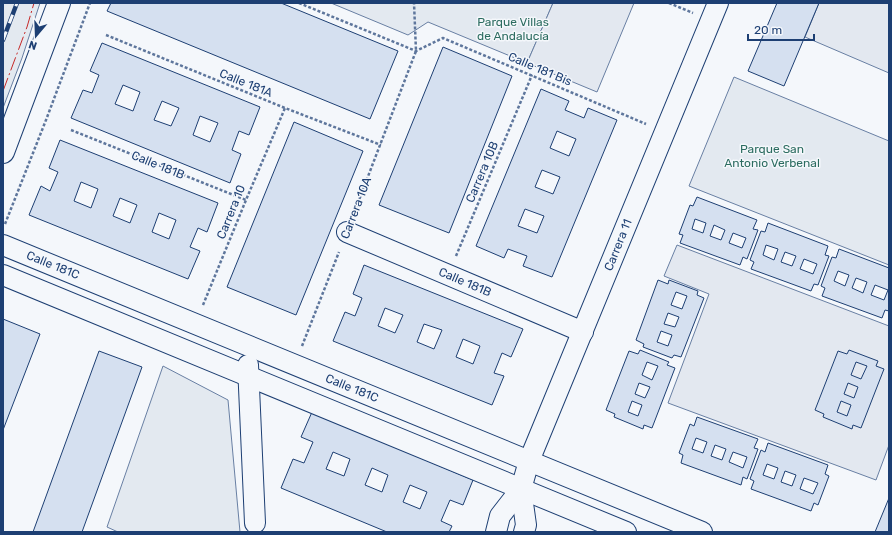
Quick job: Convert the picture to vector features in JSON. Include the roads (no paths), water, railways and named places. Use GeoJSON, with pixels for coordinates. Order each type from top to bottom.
{"type":"FeatureCollection","features":[{"type":"Feature","properties":{"kind":"main road"},"geometry":{"type":"LineString","coordinates":[[3,152],[59,3]]}},
{"type":"Feature","properties":{"kind":"street","name":"Carrera 11"},"geometry":{"type":"LineString","coordinates":[[496,532],[500,516],[520,489],[529,461],[718,3]]}},
{"type":"Feature","properties":{"kind":"street","name":"Calle 181B"},"geometry":{"type":"LineString","coordinates":[[347,232],[583,332]]}},
{"type":"Feature","properties":{"kind":"street","name":"Calle 181C"},"geometry":{"type":"LineString","coordinates":[[3,245],[702,532]]}},
{"type":"Feature","properties":{"kind":"street"},"geometry":{"type":"LineString","coordinates":[[3,275],[626,532]]}},
{"type":"Feature","properties":{"kind":"street"},"geometry":{"type":"LineString","coordinates":[[248,345],[255,523]]}},
{"type":"Feature","properties":{"kind":"street","name":"Carrera 11"},"geometry":{"type":"LineString","coordinates":[[520,489],[526,525],[524,532]]}},
{"type":"Feature","properties":{"kind":"railway"},"geometry":{"type":"LineString","coordinates":[[3,40],[17,3]]}},
{"type":"Feature","properties":{"kind":"park label","name":"Parque Villas de Andalucía"},"geometry":{"type":"Point","coordinates":[513,29]}},
{"type":"Feature","properties":{"kind":"park label","name":"Parque San Antonio Verbenal"},"geometry":{"type":"Point","coordinates":[772,156]}}]}
